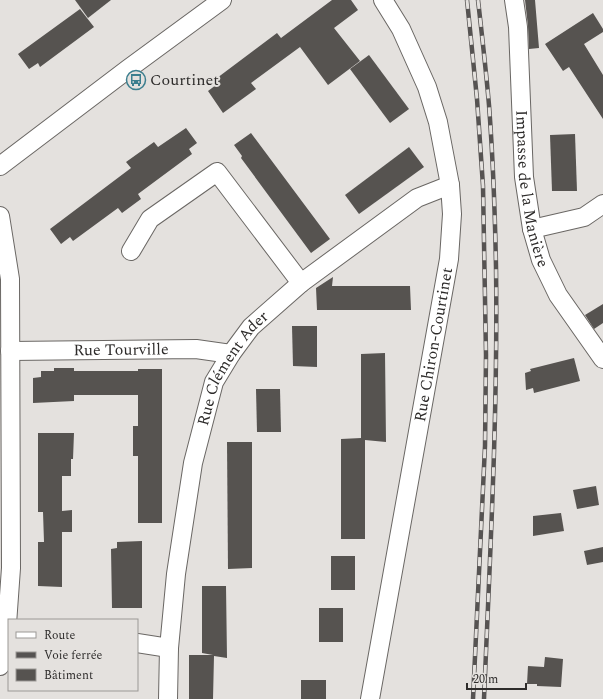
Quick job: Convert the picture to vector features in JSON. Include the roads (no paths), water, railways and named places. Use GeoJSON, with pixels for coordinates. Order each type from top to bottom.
{"type":"FeatureCollection","features":[{"type":"Feature","properties":{"kind":"street"},"geometry":{"type":"LineString","coordinates":[[0,166],[222,0]]}},
{"type":"Feature","properties":{"kind":"street","name":"Rue Chiron-Courtinet"},"geometry":{"type":"LineString","coordinates":[[370,699],[449,259],[452,214],[450,185],[438,122],[427,87],[401,29],[383,0]]}},
{"type":"Feature","properties":{"kind":"street","name":"Impasse de la Manière"},"geometry":{"type":"LineString","coordinates":[[514,0],[518,27],[524,177],[532,229],[541,260],[558,295],[603,359]]}},
{"type":"Feature","properties":{"kind":"street"},"geometry":{"type":"LineString","coordinates":[[131,251],[150,219],[217,172],[302,283]]}},
{"type":"Feature","properties":{"kind":"street","name":"Rue Clément Ader"},"geometry":{"type":"LineString","coordinates":[[168,699],[169,648],[176,574],[193,463],[214,382],[231,354],[251,327],[302,283],[417,198],[450,185]]}},
{"type":"Feature","properties":{"kind":"street"},"geometry":{"type":"LineString","coordinates":[[532,229],[584,217],[603,204]]}},
{"type":"Feature","properties":{"kind":"street"},"geometry":{"type":"LineString","coordinates":[[0,216],[10,279],[7,342],[10,568],[8,619]]}},
{"type":"Feature","properties":{"kind":"street","name":"Rue Tourville"},"geometry":{"type":"LineString","coordinates":[[7,342],[196,349],[231,354]]}},
{"type":"Feature","properties":{"kind":"street"},"geometry":{"type":"LineString","coordinates":[[0,666],[8,624]]}},
{"type":"Feature","properties":{"kind":"street"},"geometry":{"type":"LineString","coordinates":[[138,643],[169,648]]}},
{"type":"Feature","properties":{"kind":"railway"},"geometry":{"type":"LineString","coordinates":[[467,0],[477,99],[483,186],[486,355],[485,446],[473,699]]}},
{"type":"Feature","properties":{"kind":"railway"},"geometry":{"type":"LineString","coordinates":[[478,0],[487,79],[494,186],[496,267],[495,429],[484,699]]}},
{"type":"Feature","properties":{"kind":"place","name":"Courtinet"},"geometry":{"type":"Point","coordinates":[136,80]}}]}
